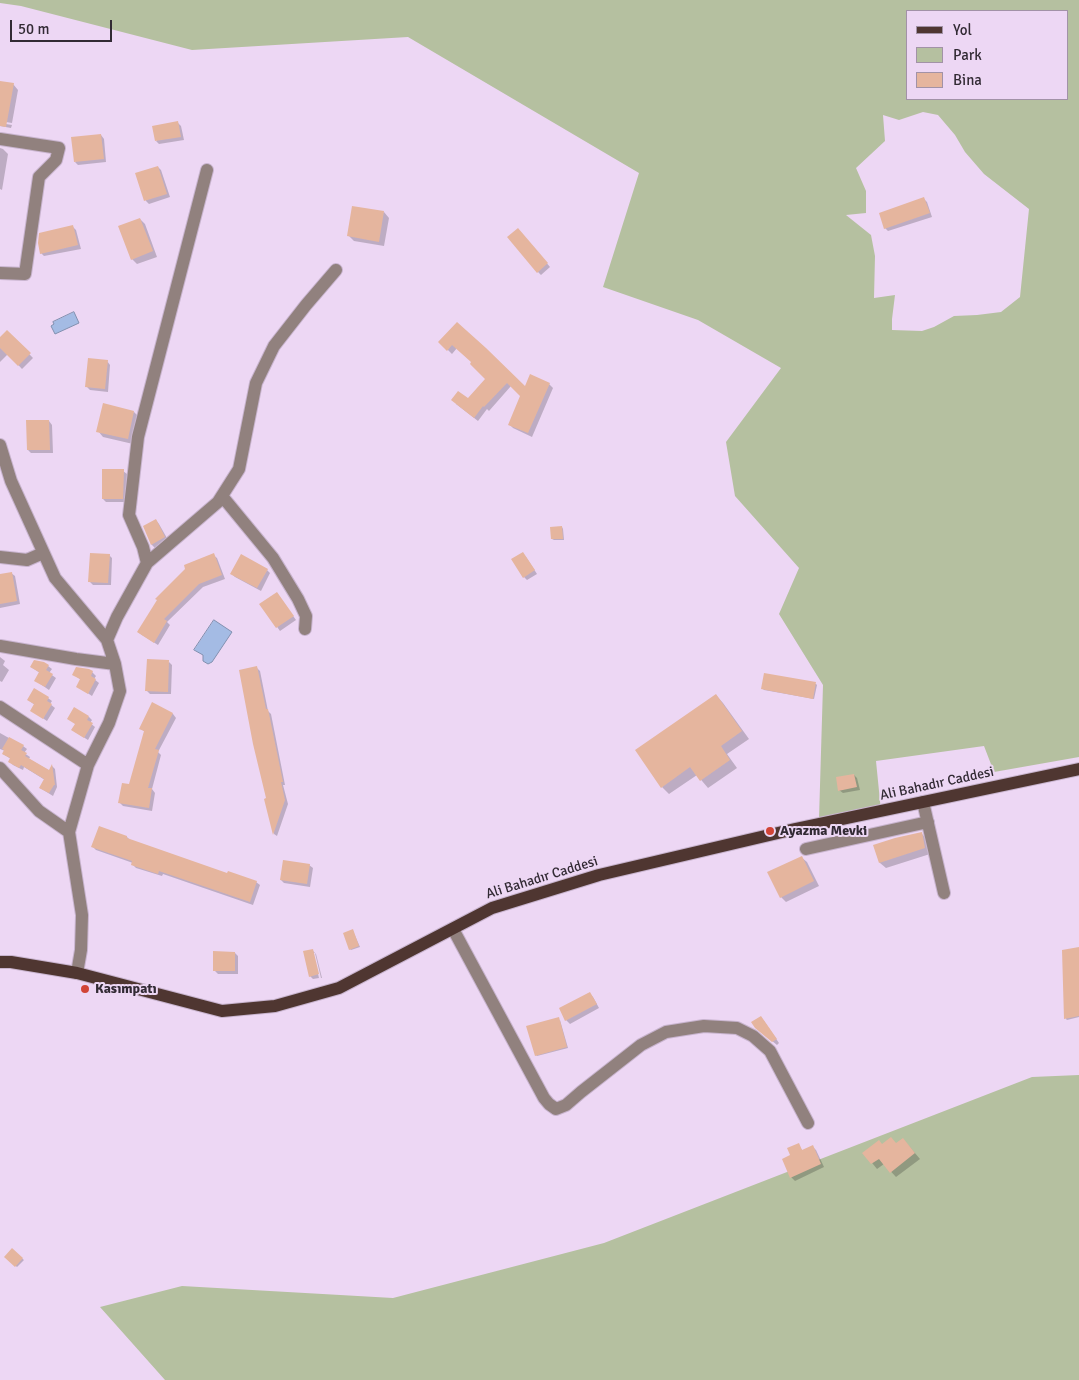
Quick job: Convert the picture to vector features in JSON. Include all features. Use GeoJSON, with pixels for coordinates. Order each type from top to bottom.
{"type":"FeatureCollection","features":[{"type":"Feature","properties":{"kind":"main road","name":"Ali Bahadır Caddesi"},"geometry":{"type":"LineString","coordinates":[[0,962],[11,962],[78,974],[222,1011],[275,1006],[339,988],[492,908],[599,876],[795,829],[1079,770]]}},
{"type":"Feature","properties":{"kind":"street"},"geometry":{"type":"LineString","coordinates":[[0,139],[59,148],[56,160],[39,177],[25,274],[0,273]]}},
{"type":"Feature","properties":{"kind":"street"},"geometry":{"type":"LineString","coordinates":[[147,563],[143,547],[129,515],[138,437],[207,170]]}},
{"type":"Feature","properties":{"kind":"street"},"geometry":{"type":"LineString","coordinates":[[107,640],[117,616],[147,563],[218,502],[239,469],[256,383],[274,346],[336,270]]}},
{"type":"Feature","properties":{"kind":"street"},"geometry":{"type":"LineString","coordinates":[[0,445],[12,481],[55,578],[107,640],[120,692],[109,723],[88,765],[69,832],[82,915],[78,974]]}},
{"type":"Feature","properties":{"kind":"street"},"geometry":{"type":"LineString","coordinates":[[222,496],[273,558],[306,616],[305,629]]}},
{"type":"Feature","properties":{"kind":"street"},"geometry":{"type":"LineString","coordinates":[[0,557],[27,560],[43,553]]}},
{"type":"Feature","properties":{"kind":"street"},"geometry":{"type":"LineString","coordinates":[[0,646],[114,664]]}},
{"type":"Feature","properties":{"kind":"street"},"geometry":{"type":"LineString","coordinates":[[0,707],[88,765]]}},
{"type":"Feature","properties":{"kind":"street"},"geometry":{"type":"LineString","coordinates":[[0,768],[39,811],[69,832]]}},
{"type":"Feature","properties":{"kind":"street"},"geometry":{"type":"LineString","coordinates":[[923,802],[944,893]]}},
{"type":"Feature","properties":{"kind":"street"},"geometry":{"type":"LineString","coordinates":[[806,848],[928,822]]}},
{"type":"Feature","properties":{"kind":"street"},"geometry":{"type":"LineString","coordinates":[[453,929],[544,1098],[556,1109],[566,1105],[641,1045],[666,1032],[704,1026],[738,1028],[753,1036],[770,1051],[808,1123]]}},
{"type":"Feature","properties":{"kind":"green space"},"geometry":{"type":"Polygon","coordinates":[[[0,0],[1079,0],[1079,757],[994,772],[984,746],[876,761],[881,811],[819,819],[823,685],[779,614],[799,568],[735,496],[726,442],[781,368],[698,320],[603,287],[639,173],[408,37],[192,50],[21,6],[0,3],[0,0]],[[923,112],[899,120],[883,115],[885,141],[856,168],[866,191],[866,213],[846,215],[871,235],[875,256],[874,298],[895,295],[892,330],[922,331],[954,316],[1001,312],[1020,297],[1029,209],[984,174],[938,115],[923,112]]]}},
{"type":"Feature","properties":{"kind":"green space"},"geometry":{"type":"Polygon","coordinates":[[[1079,1075],[1079,1380],[165,1380],[100,1307],[182,1286],[393,1298],[604,1243],[1032,1077],[1079,1075]]]}},
{"type":"Feature","properties":{"kind":"water"},"geometry":{"type":"Polygon","coordinates":[[[74,312],[79,323],[55,334],[51,326],[54,324],[53,322],[74,312]]]}},
{"type":"Feature","properties":{"kind":"water"},"geometry":{"type":"Polygon","coordinates":[[[214,620],[232,632],[212,662],[208,664],[203,661],[203,655],[194,650],[214,620]]]}},
{"type":"Feature","properties":{"kind":"building"},"geometry":{"type":"Polygon","coordinates":[[[0,81],[14,83],[6,127],[0,126],[0,81]]]}},
{"type":"Feature","properties":{"kind":"building"},"geometry":{"type":"Polygon","coordinates":[[[178,121],[181,137],[155,141],[152,126],[178,121]]]}},
{"type":"Feature","properties":{"kind":"building"},"geometry":{"type":"Polygon","coordinates":[[[101,134],[104,159],[74,162],[71,137],[101,134]]]}},
{"type":"Feature","properties":{"kind":"building"},"geometry":{"type":"Polygon","coordinates":[[[158,166],[167,194],[144,201],[135,173],[158,166]]]}},
{"type":"Feature","properties":{"kind":"building"},"geometry":{"type":"Polygon","coordinates":[[[924,197],[930,213],[884,229],[879,213],[924,197]]]}},
{"type":"Feature","properties":{"kind":"building"},"geometry":{"type":"Polygon","coordinates":[[[352,206],[384,211],[379,242],[347,236],[352,206]]]}},
{"type":"Feature","properties":{"kind":"building"},"geometry":{"type":"Polygon","coordinates":[[[140,218],[153,251],[131,260],[118,226],[140,218]]]}},
{"type":"Feature","properties":{"kind":"building"},"geometry":{"type":"Polygon","coordinates":[[[73,225],[78,245],[40,254],[39,233],[73,225]]]}},
{"type":"Feature","properties":{"kind":"building"},"geometry":{"type":"Polygon","coordinates":[[[518,228],[548,263],[537,273],[507,237],[518,228]]]}},
{"type":"Feature","properties":{"kind":"building"},"geometry":{"type":"Polygon","coordinates":[[[457,322],[525,386],[530,374],[550,383],[528,433],[508,425],[520,396],[507,383],[483,406],[474,418],[451,400],[458,391],[468,398],[485,379],[470,364],[471,362],[452,345],[447,351],[438,342],[457,322]]]}},
{"type":"Feature","properties":{"kind":"building"},"geometry":{"type":"Polygon","coordinates":[[[7,330],[31,353],[18,366],[0,348],[0,337],[7,330]]]}},
{"type":"Feature","properties":{"kind":"building"},"geometry":{"type":"Polygon","coordinates":[[[88,358],[108,360],[105,389],[85,387],[88,358]]]}},
{"type":"Feature","properties":{"kind":"building"},"geometry":{"type":"Polygon","coordinates":[[[103,403],[134,411],[128,439],[96,432],[103,403]]]}},
{"type":"Feature","properties":{"kind":"building"},"geometry":{"type":"Polygon","coordinates":[[[26,420],[49,420],[50,450],[27,450],[26,420]]]}},
{"type":"Feature","properties":{"kind":"building"},"geometry":{"type":"Polygon","coordinates":[[[102,469],[124,469],[123,499],[102,499],[102,469]]]}},
{"type":"Feature","properties":{"kind":"building"},"geometry":{"type":"Polygon","coordinates":[[[156,519],[165,537],[151,545],[143,526],[156,519]]]}},
{"type":"Feature","properties":{"kind":"building"},"geometry":{"type":"Polygon","coordinates":[[[562,526],[563,539],[551,539],[550,527],[562,526]]]}},
{"type":"Feature","properties":{"kind":"building"},"geometry":{"type":"Polygon","coordinates":[[[523,552],[535,570],[523,578],[511,559],[523,552]]]}},
{"type":"Feature","properties":{"kind":"building"},"geometry":{"type":"Polygon","coordinates":[[[90,553],[110,554],[108,583],[88,582],[90,553]]]}},
{"type":"Feature","properties":{"kind":"building"},"geometry":{"type":"Polygon","coordinates":[[[214,553],[222,575],[199,584],[164,619],[167,621],[154,643],[137,632],[157,600],[155,599],[185,569],[184,565],[214,553]]]}},
{"type":"Feature","properties":{"kind":"building"},"geometry":{"type":"Polygon","coordinates":[[[241,554],[268,569],[257,588],[230,574],[241,554]]]}},
{"type":"Feature","properties":{"kind":"building"},"geometry":{"type":"Polygon","coordinates":[[[12,572],[17,601],[0,604],[0,574],[12,572]]]}},
{"type":"Feature","properties":{"kind":"building"},"geometry":{"type":"Polygon","coordinates":[[[277,592],[294,616],[276,628],[259,604],[277,592]]]}},
{"type":"Feature","properties":{"kind":"building"},"geometry":{"type":"Polygon","coordinates":[[[147,659],[169,660],[168,692],[145,691],[147,659]]]}},
{"type":"Feature","properties":{"kind":"building"},"geometry":{"type":"Polygon","coordinates":[[[34,660],[49,665],[46,670],[53,674],[45,687],[34,681],[39,672],[30,667],[34,660]]]}},
{"type":"Feature","properties":{"kind":"building"},"geometry":{"type":"Polygon","coordinates":[[[257,666],[266,709],[268,709],[285,800],[273,835],[264,799],[266,798],[253,744],[239,670],[257,666]]]}},
{"type":"Feature","properties":{"kind":"building"},"geometry":{"type":"Polygon","coordinates":[[[76,667],[93,671],[91,676],[96,679],[88,694],[76,687],[80,679],[72,675],[76,667]]]}},
{"type":"Feature","properties":{"kind":"building"},"geometry":{"type":"Polygon","coordinates":[[[764,673],[816,682],[813,699],[761,689],[764,673]]]}},
{"type":"Feature","properties":{"kind":"building"},"geometry":{"type":"Polygon","coordinates":[[[34,688],[49,697],[47,701],[52,704],[43,719],[30,711],[34,704],[27,700],[34,688]]]}},
{"type":"Feature","properties":{"kind":"building"},"geometry":{"type":"Polygon","coordinates":[[[716,694],[742,731],[721,746],[730,760],[700,781],[690,767],[661,788],[635,750],[716,694]]]}},
{"type":"Feature","properties":{"kind":"building"},"geometry":{"type":"Polygon","coordinates":[[[152,702],[173,713],[155,749],[159,750],[148,788],[152,788],[149,808],[118,803],[122,783],[129,784],[144,731],[139,729],[152,702]]]}},
{"type":"Feature","properties":{"kind":"building"},"geometry":{"type":"Polygon","coordinates":[[[74,707],[89,716],[87,720],[93,723],[84,738],[71,730],[75,724],[67,719],[74,707]]]}},
{"type":"Feature","properties":{"kind":"building"},"geometry":{"type":"Polygon","coordinates":[[[9,737],[24,745],[21,750],[27,753],[25,756],[49,770],[52,764],[55,785],[49,793],[39,788],[44,779],[21,765],[19,768],[8,762],[10,758],[2,754],[4,750],[2,749],[9,737]]]}},
{"type":"Feature","properties":{"kind":"building"},"geometry":{"type":"Polygon","coordinates":[[[854,774],[857,787],[838,791],[836,777],[854,774]]]}},
{"type":"Feature","properties":{"kind":"building"},"geometry":{"type":"Polygon","coordinates":[[[99,826],[127,836],[127,838],[227,873],[228,871],[257,881],[250,902],[159,871],[158,874],[131,865],[132,861],[91,847],[99,826]]]}},
{"type":"Feature","properties":{"kind":"building"},"geometry":{"type":"Polygon","coordinates":[[[922,832],[925,848],[879,863],[873,845],[922,832]]]}},
{"type":"Feature","properties":{"kind":"building"},"geometry":{"type":"Polygon","coordinates":[[[802,856],[814,881],[780,898],[767,872],[802,856]]]}},
{"type":"Feature","properties":{"kind":"building"},"geometry":{"type":"Polygon","coordinates":[[[283,860],[310,864],[307,884],[280,880],[283,860]]]}},
{"type":"Feature","properties":{"kind":"building"},"geometry":{"type":"Polygon","coordinates":[[[353,929],[359,946],[349,950],[343,933],[353,929]]]}},
{"type":"Feature","properties":{"kind":"building"},"geometry":{"type":"Polygon","coordinates":[[[1079,947],[1079,1016],[1064,1019],[1062,950],[1079,947]]]}},
{"type":"Feature","properties":{"kind":"building"},"geometry":{"type":"Polygon","coordinates":[[[313,949],[319,974],[309,977],[303,951],[313,949]]]}},
{"type":"Feature","properties":{"kind":"building"},"geometry":{"type":"Polygon","coordinates":[[[213,951],[235,952],[235,971],[213,971],[213,951]]]}},
{"type":"Feature","properties":{"kind":"building"},"geometry":{"type":"Polygon","coordinates":[[[590,992],[597,1004],[565,1021],[559,1008],[590,992]]]}},
{"type":"Feature","properties":{"kind":"building"},"geometry":{"type":"Polygon","coordinates":[[[761,1016],[777,1039],[772,1042],[755,1028],[751,1022],[761,1016]]]}},
{"type":"Feature","properties":{"kind":"building"},"geometry":{"type":"Polygon","coordinates":[[[559,1017],[567,1047],[535,1056],[526,1026],[559,1017]]]}},
{"type":"Feature","properties":{"kind":"building"},"geometry":{"type":"Polygon","coordinates":[[[891,1137],[896,1143],[903,1138],[915,1153],[890,1173],[879,1159],[871,1164],[862,1153],[879,1140],[882,1144],[891,1137]]]}},
{"type":"Feature","properties":{"kind":"building"},"geometry":{"type":"Polygon","coordinates":[[[799,1143],[802,1150],[813,1145],[821,1164],[790,1178],[782,1159],[790,1155],[787,1148],[799,1143]]]}},
{"type":"Feature","properties":{"kind":"building"},"geometry":{"type":"Polygon","coordinates":[[[12,1248],[23,1258],[15,1267],[4,1257],[12,1248]]]}},
{"type":"Feature","properties":{"kind":"place","name":"Ayazma Mevki"},"geometry":{"type":"Point","coordinates":[770,831]}},
{"type":"Feature","properties":{"kind":"place","name":"Kasımpatı"},"geometry":{"type":"Point","coordinates":[85,989]}}]}
